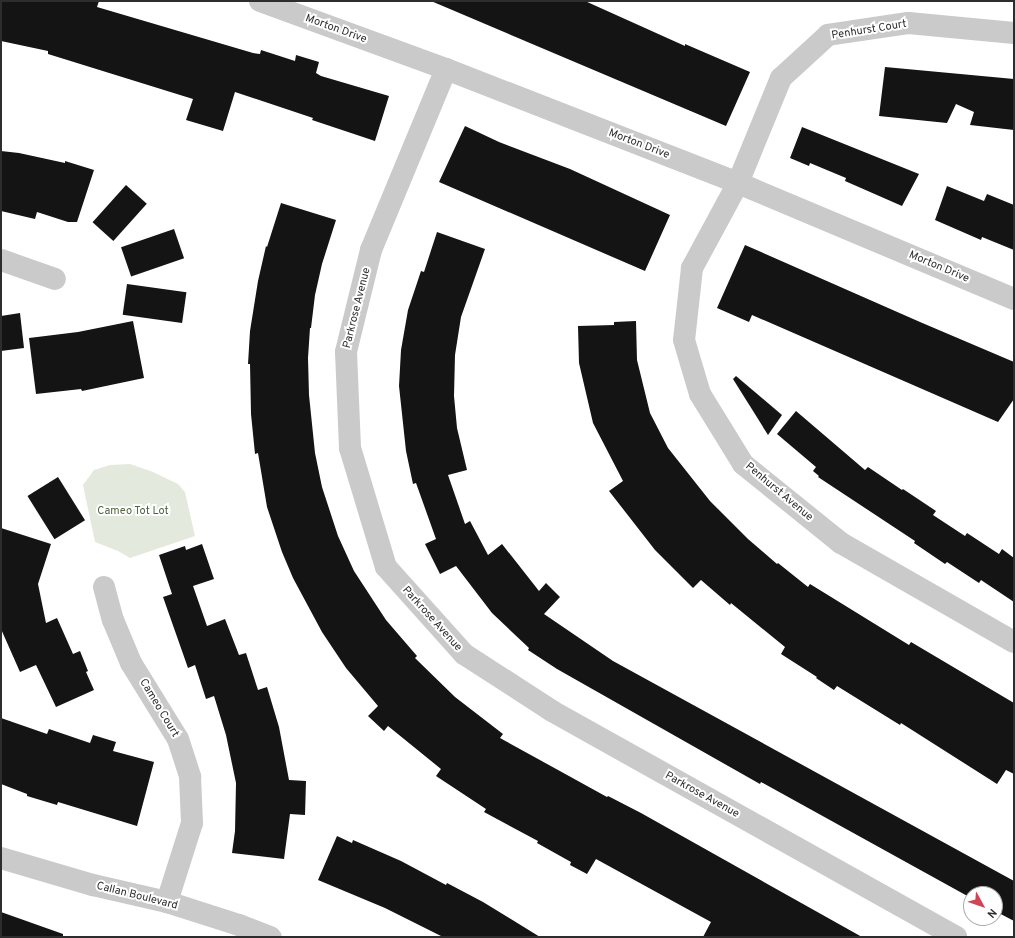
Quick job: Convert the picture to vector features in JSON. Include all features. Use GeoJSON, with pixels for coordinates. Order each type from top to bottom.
{"type":"FeatureCollection","features":[{"type":"Feature","properties":{"kind":"street","name":"Morton Drive"},"geometry":{"type":"LineString","coordinates":[[260,1],[446,69],[738,183],[1014,299]]}},
{"type":"Feature","properties":{"kind":"street","name":"Penhurst Court"},"geometry":{"type":"LineString","coordinates":[[738,183],[781,78],[828,35],[908,23],[1014,33]]}},
{"type":"Feature","properties":{"kind":"street","name":"Parkrose Avenue"},"geometry":{"type":"LineString","coordinates":[[446,69],[372,250],[346,352],[350,448],[386,567],[464,654],[552,711],[956,937]]}},
{"type":"Feature","properties":{"kind":"street","name":"Penhurst Avenue"},"geometry":{"type":"LineString","coordinates":[[738,183],[692,268],[684,340],[700,394],[744,464],[841,543],[1014,642]]}},
{"type":"Feature","properties":{"kind":"street"},"geometry":{"type":"LineString","coordinates":[[1,260],[55,279]]}},
{"type":"Feature","properties":{"kind":"street","name":"Cameo Court"},"geometry":{"type":"LineString","coordinates":[[104,587],[113,620],[131,663],[178,739],[190,777],[192,823],[167,902]]}},
{"type":"Feature","properties":{"kind":"street","name":"Callan Boulevard"},"geometry":{"type":"LineString","coordinates":[[1,858],[93,885],[167,902],[239,924],[271,937]]}},
{"type":"Feature","properties":{"kind":"green space","name":"Cameo Tot Lot"},"geometry":{"type":"Polygon","coordinates":[[[130,464],[153,472],[178,484],[185,492],[195,536],[130,558],[118,551],[95,542],[83,485],[94,470],[110,465],[130,464]]]}},
{"type":"Feature","properties":{"kind":"building"},"geometry":{"type":"Polygon","coordinates":[[[1,1],[99,1],[97,7],[253,53],[260,54],[261,50],[295,61],[296,55],[319,62],[316,73],[321,76],[389,96],[375,141],[312,120],[313,118],[235,92],[223,131],[186,120],[193,99],[48,54],[48,51],[1,41],[1,1]]]}},
{"type":"Feature","properties":{"kind":"building"},"geometry":{"type":"Polygon","coordinates":[[[431,1],[585,1],[685,46],[685,44],[750,72],[726,126],[431,1]]]}},
{"type":"Feature","properties":{"kind":"building"},"geometry":{"type":"Polygon","coordinates":[[[885,67],[1014,79],[1014,130],[970,125],[974,112],[956,104],[947,123],[879,116],[885,67]]]}},
{"type":"Feature","properties":{"kind":"building"},"geometry":{"type":"Polygon","coordinates":[[[465,126],[499,142],[570,169],[670,215],[645,271],[439,182],[465,126]]]}},
{"type":"Feature","properties":{"kind":"building"},"geometry":{"type":"Polygon","coordinates":[[[802,127],[919,174],[902,206],[845,181],[846,178],[810,163],[809,166],[790,158],[802,127]]]}},
{"type":"Feature","properties":{"kind":"building"},"geometry":{"type":"Polygon","coordinates":[[[1,151],[19,153],[65,163],[65,161],[94,170],[77,222],[68,222],[37,212],[35,219],[1,211],[1,151]]]}},
{"type":"Feature","properties":{"kind":"building"},"geometry":{"type":"Polygon","coordinates":[[[126,185],[147,204],[113,241],[93,222],[126,185]]]}},
{"type":"Feature","properties":{"kind":"building"},"geometry":{"type":"Polygon","coordinates":[[[947,186],[984,201],[987,194],[1014,205],[1014,250],[982,237],[981,240],[935,220],[947,186]]]}},
{"type":"Feature","properties":{"kind":"building"},"geometry":{"type":"Polygon","coordinates":[[[281,203],[336,220],[322,264],[310,328],[308,358],[309,395],[315,453],[322,487],[338,536],[354,571],[386,620],[417,656],[415,658],[455,697],[503,734],[500,738],[607,797],[608,796],[641,813],[862,937],[703,937],[711,922],[596,859],[587,874],[570,865],[571,862],[537,843],[538,841],[484,812],[486,809],[436,776],[441,769],[388,726],[384,731],[368,716],[378,706],[346,668],[322,632],[293,578],[282,552],[267,507],[258,453],[255,454],[251,414],[250,364],[248,364],[250,331],[258,281],[266,246],[267,247],[281,203]]]}},
{"type":"Feature","properties":{"kind":"building"},"geometry":{"type":"Polygon","coordinates":[[[174,229],[184,258],[131,277],[121,247],[174,229]]]}},
{"type":"Feature","properties":{"kind":"building"},"geometry":{"type":"Polygon","coordinates":[[[437,232],[485,249],[461,317],[455,355],[454,396],[457,428],[467,470],[448,475],[465,524],[470,521],[488,555],[502,544],[539,591],[546,583],[560,597],[544,614],[613,661],[1014,881],[1014,921],[1003,915],[1003,886],[963,886],[963,894],[761,782],[760,784],[557,669],[528,650],[529,648],[492,613],[456,566],[440,574],[425,544],[436,539],[416,483],[413,484],[406,451],[399,386],[401,350],[408,310],[421,271],[424,272],[437,232]]]}},
{"type":"Feature","properties":{"kind":"building"},"geometry":{"type":"Polygon","coordinates":[[[745,245],[1014,362],[1014,399],[998,422],[752,315],[749,322],[717,308],[745,245]]]}},
{"type":"Feature","properties":{"kind":"building"},"geometry":{"type":"Polygon","coordinates":[[[127,284],[186,292],[182,323],[123,315],[127,284]]]}},
{"type":"Feature","properties":{"kind":"building"},"geometry":{"type":"Polygon","coordinates":[[[20,313],[24,348],[1,351],[1,316],[20,313]]]}},
{"type":"Feature","properties":{"kind":"building"},"geometry":{"type":"Polygon","coordinates":[[[133,321],[144,378],[82,391],[81,389],[36,394],[29,338],[78,332],[133,321]]]}},
{"type":"Feature","properties":{"kind":"building"},"geometry":{"type":"Polygon","coordinates":[[[636,321],[637,360],[650,413],[668,448],[710,501],[748,539],[777,564],[778,563],[808,587],[810,584],[909,645],[911,642],[1014,703],[1014,774],[1006,770],[997,784],[901,723],[900,725],[837,686],[834,690],[816,678],[817,677],[781,654],[785,647],[731,603],[730,605],[701,580],[693,588],[655,550],[609,491],[623,481],[593,423],[579,363],[578,326],[614,325],[614,322],[636,321]]]}},
{"type":"Feature","properties":{"kind":"building"},"geometry":{"type":"Polygon","coordinates":[[[736,376],[782,415],[768,435],[733,379],[736,376]]]}},
{"type":"Feature","properties":{"kind":"building"},"geometry":{"type":"Polygon","coordinates":[[[796,411],[865,470],[868,467],[902,490],[903,489],[936,511],[933,515],[965,536],[967,533],[999,554],[1002,549],[1014,558],[1014,602],[981,580],[979,583],[947,562],[945,564],[914,543],[915,541],[818,477],[819,476],[813,471],[816,467],[777,434],[796,411]]]}},
{"type":"Feature","properties":{"kind":"building"},"geometry":{"type":"Polygon","coordinates":[[[58,477],[85,520],[54,539],[27,496],[58,477]]]}},
{"type":"Feature","properties":{"kind":"building"},"geometry":{"type":"Polygon","coordinates":[[[1,528],[51,544],[38,584],[46,623],[57,618],[73,654],[80,651],[88,671],[86,672],[94,690],[56,707],[36,665],[20,672],[1,629],[1,528]]]}},
{"type":"Feature","properties":{"kind":"building"},"geometry":{"type":"Polygon","coordinates":[[[202,544],[214,579],[193,586],[207,626],[225,619],[239,655],[246,653],[258,690],[267,687],[279,727],[289,780],[306,781],[305,815],[290,814],[284,859],[232,853],[235,831],[236,783],[226,735],[214,696],[206,699],[195,665],[188,668],[163,597],[172,594],[159,555],[185,546],[186,550],[202,544]]]}},
{"type":"Feature","properties":{"kind":"building"},"geometry":{"type":"Polygon","coordinates":[[[1,718],[47,734],[49,729],[90,743],[93,735],[116,742],[113,751],[154,762],[137,826],[58,802],[57,805],[27,796],[27,794],[1,784],[1,718]]]}},
{"type":"Feature","properties":{"kind":"building"},"geometry":{"type":"Polygon","coordinates":[[[337,836],[352,843],[353,840],[401,861],[446,885],[447,883],[483,902],[540,937],[443,937],[385,908],[318,880],[337,836]]]}},
{"type":"Feature","properties":{"kind":"building"},"geometry":{"type":"Polygon","coordinates":[[[1,912],[63,934],[63,937],[1,937],[1,912]]]}}]}
